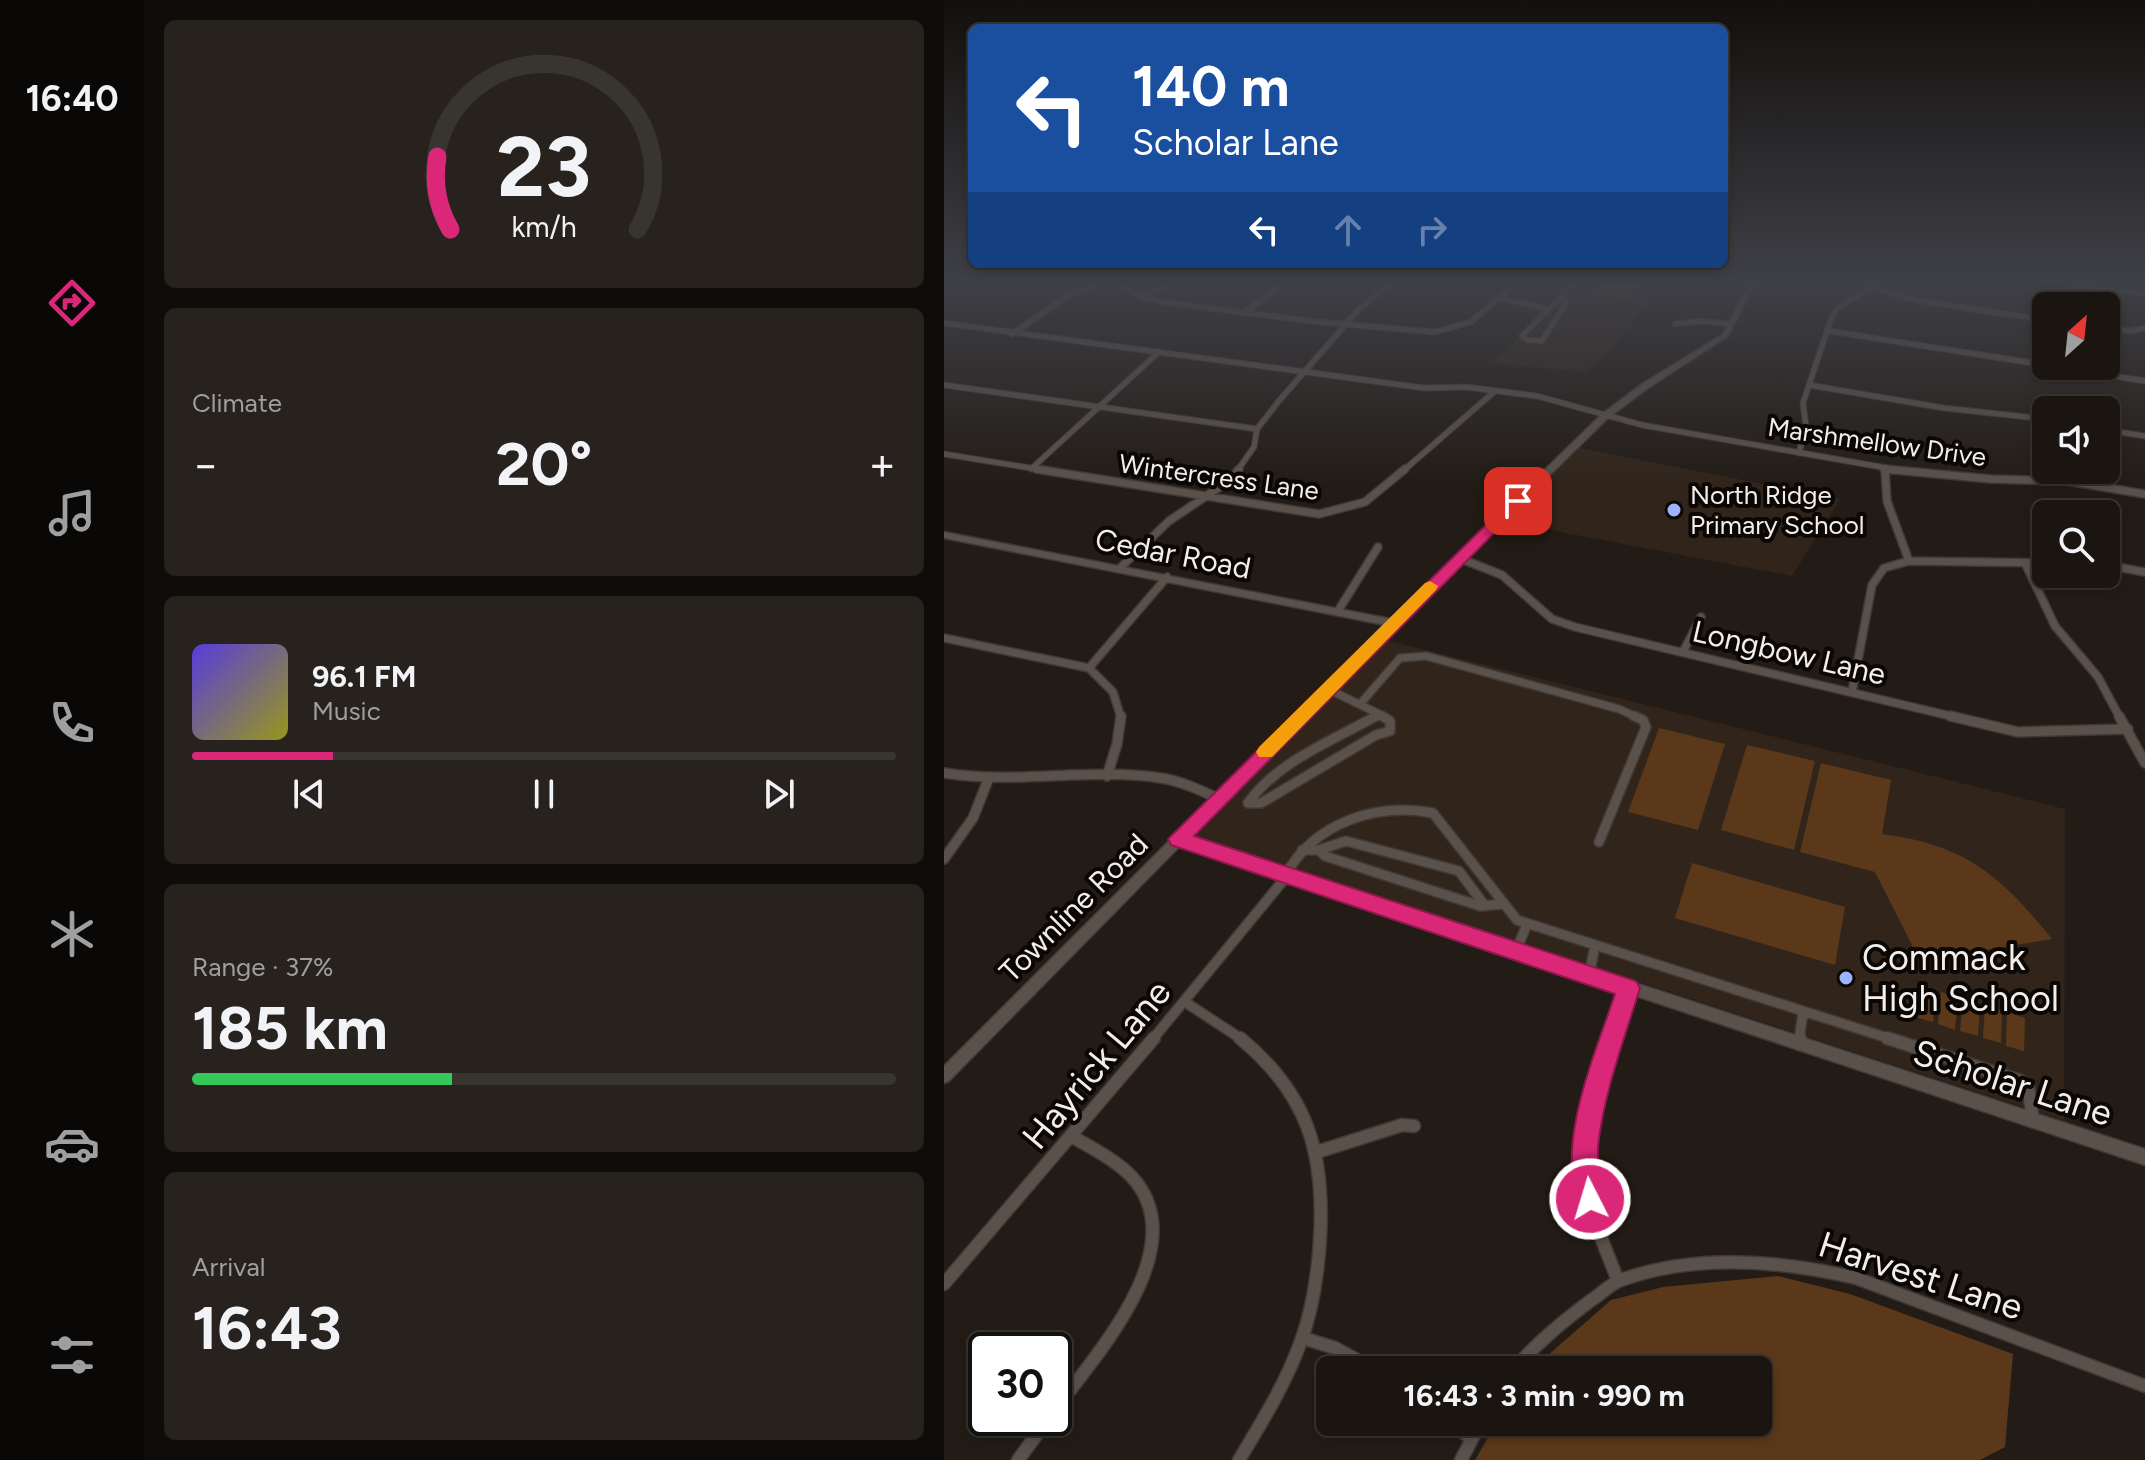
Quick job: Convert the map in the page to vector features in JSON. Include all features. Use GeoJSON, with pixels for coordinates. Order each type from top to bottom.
{"type":"FeatureCollection","features":[{"type":"Feature","properties":{"kind":"main road","name":"Townline Road"},"geometry":{"type":"LineString","coordinates":[[944,1076],[1393,623],[1605,416],[1645,386],[1708,348]]}},
{"type":"Feature","properties":{"kind":"main road","name":"Cedar Road"},"geometry":{"type":"LineString","coordinates":[[944,535],[1393,623]]}},
{"type":"Feature","properties":{"kind":"main road","name":"Scholar Lane"},"geometry":{"type":"LineString","coordinates":[[1178,839],[2145,1157]]}},
{"type":"Feature","properties":{"kind":"street","name":"Marshmellow Drive"},"geometry":{"type":"LineString","coordinates":[[1127,348],[1424,388],[1537,396],[1605,416],[1885,469],[1991,479],[2067,481],[2145,494]]}},
{"type":"Feature","properties":{"kind":"street"},"geometry":{"type":"LineString","coordinates":[[1120,568],[1161,527],[1230,480],[1254,447],[1257,429],[1325,348]]}},
{"type":"Feature","properties":{"kind":"street"},"geometry":{"type":"LineString","coordinates":[[1799,453],[1806,427],[1803,403],[1823,348]]}},
{"type":"Feature","properties":{"kind":"street"},"geometry":{"type":"LineString","coordinates":[[1936,348],[2032,363]]}},
{"type":"Feature","properties":{"kind":"street"},"geometry":{"type":"LineString","coordinates":[[1031,469],[1159,352]]}},
{"type":"Feature","properties":{"kind":"street"},"geometry":{"type":"LineString","coordinates":[[2120,377],[2145,381]]}},
{"type":"Feature","properties":{"kind":"street"},"geometry":{"type":"LineString","coordinates":[[944,385],[1257,429]]}},
{"type":"Feature","properties":{"kind":"street"},"geometry":{"type":"LineString","coordinates":[[1809,385],[1944,408],[2032,417]]}},
{"type":"Feature","properties":{"kind":"street","name":"Wintercress Lane"},"geometry":{"type":"LineString","coordinates":[[944,454],[1303,514],[1319,514],[1349,508],[1381,489],[1495,391]]}},
{"type":"Feature","properties":{"kind":"street"},"geometry":{"type":"LineString","coordinates":[[2120,432],[2145,436]]}},
{"type":"Feature","properties":{"kind":"street"},"geometry":{"type":"LineString","coordinates":[[1885,469],[1887,501],[1909,561]]}},
{"type":"Feature","properties":{"kind":"street"},"geometry":{"type":"LineString","coordinates":[[1338,611],[1378,547]]}},
{"type":"Feature","properties":{"kind":"street","name":"Longbow Lane"},"geometry":{"type":"LineString","coordinates":[[1459,558],[1502,575],[1552,619],[1575,627],[2018,732],[2128,729]]}},
{"type":"Feature","properties":{"kind":"street"},"geometry":{"type":"LineString","coordinates":[[1852,692],[1872,585],[1884,568],[1909,561],[2032,563]]}},
{"type":"Feature","properties":{"kind":"street"},"geometry":{"type":"LineString","coordinates":[[2025,563],[2055,626],[2098,677],[2145,763]]}},
{"type":"Feature","properties":{"kind":"street"},"geometry":{"type":"LineString","coordinates":[[2120,568],[2145,572]]}},
{"type":"Feature","properties":{"kind":"street"},"geometry":{"type":"LineString","coordinates":[[1089,668],[1167,577]]}},
{"type":"Feature","properties":{"kind":"street"},"geometry":{"type":"LineString","coordinates":[[1683,652],[1701,617]]}},
{"type":"Feature","properties":{"kind":"street"},"geometry":{"type":"LineString","coordinates":[[944,638],[1089,668],[1110,686],[1121,708],[1120,739],[1107,776]]}},
{"type":"Feature","properties":{"kind":"street"},"geometry":{"type":"LineString","coordinates":[[1361,703],[1400,658],[1426,656],[1619,709],[1643,720],[1646,727],[1599,842]]}},
{"type":"Feature","properties":{"kind":"street"},"geometry":{"type":"LineString","coordinates":[[1328,689],[1361,703],[1379,714],[1390,721],[1390,731],[1376,735],[1261,803],[1248,803],[1255,790],[1275,774],[1379,714]]}},
{"type":"Feature","properties":{"kind":"street"},"geometry":{"type":"LineString","coordinates":[[944,773],[988,780],[1107,776],[1161,778],[1197,788],[1219,799]]}},
{"type":"Feature","properties":{"kind":"street"},"geometry":{"type":"LineString","coordinates":[[944,859],[973,818],[988,780]]}},
{"type":"Feature","properties":{"kind":"street"},"geometry":{"type":"LineString","coordinates":[[1302,850],[1318,835],[1382,813],[1423,810],[1433,813],[1445,824],[1514,918],[2021,1081],[2028,1086],[2033,1120]]}},
{"type":"Feature","properties":{"kind":"street"},"geometry":{"type":"LineString","coordinates":[[1302,850],[1319,850],[1346,841],[1459,871],[1485,906]]}},
{"type":"Feature","properties":{"kind":"street","name":"Hayrick Lane"},"geometry":{"type":"LineString","coordinates":[[944,1284],[1185,1002],[1286,876],[1302,850]]}},
{"type":"Feature","properties":{"kind":"street"},"geometry":{"type":"LineString","coordinates":[[1319,850],[1325,856],[1485,906],[1503,904]]}},
{"type":"Feature","properties":{"kind":"street"},"geometry":{"type":"LineString","coordinates":[[1516,951],[1527,924]]}},
{"type":"Feature","properties":{"kind":"street"},"geometry":{"type":"LineString","coordinates":[[1589,975],[1595,946]]}},
{"type":"Feature","properties":{"kind":"street"},"geometry":{"type":"LineString","coordinates":[[1618,1281],[1590,1199],[1585,1150],[1593,1099],[1628,988]]}},
{"type":"Feature","properties":{"kind":"street"},"geometry":{"type":"LineString","coordinates":[[1185,1002],[1223,1025],[1266,1061],[1286,1084],[1303,1114],[1317,1152],[1322,1218],[1303,1338],[1239,1460]]}},
{"type":"Feature","properties":{"kind":"street"},"geometry":{"type":"LineString","coordinates":[[1799,1044],[1803,1013]]}},
{"type":"Feature","properties":{"kind":"street"},"geometry":{"type":"LineString","coordinates":[[1317,1152],[1402,1125],[1414,1126]]}},
{"type":"Feature","properties":{"kind":"street"},"geometry":{"type":"LineString","coordinates":[[1071,1136],[1119,1167],[1138,1184],[1150,1205],[1153,1236],[1148,1268],[1135,1296],[1072,1385]]}},
{"type":"Feature","properties":{"kind":"street","name":"Harvest Lane"},"geometry":{"type":"LineString","coordinates":[[1525,1356],[1542,1337],[1618,1281],[1689,1264],[1753,1262],[1808,1267],[1884,1288],[2145,1386]]}},
{"type":"Feature","properties":{"kind":"street"},"geometry":{"type":"LineString","coordinates":[[1303,1338],[1350,1356]]}},
{"type":"Feature","properties":{"kind":"street"},"geometry":{"type":"LineString","coordinates":[[1018,1460],[1036,1436]]}},
{"type":"Feature","properties":{"kind":"street"},"geometry":{"type":"LineString","coordinates":[[1468,1436],[1472,1439]]}},
{"type":"Feature","properties":{"kind":"street"},"geometry":{"type":"LineString","coordinates":[[1461,1460],[1474,1436]]}},
{"type":"Feature","properties":{"kind":"shaded area"},"geometry":{"type":"Polygon","coordinates":[[[1611,348],[1587,372],[1487,363],[1508,349],[1611,348]]]}},
{"type":"Feature","properties":{"kind":"shaded area","name":"North Ridge Primary School"},"geometry":{"type":"Polygon","coordinates":[[[1578,448],[1840,499],[1792,576],[1503,521],[1578,448]]]}},
{"type":"Feature","properties":{"kind":"shaded area","name":"Commack High School"},"geometry":{"type":"Polygon","coordinates":[[[1385,640],[2065,809],[2064,1120],[1191,836],[1385,640]]]}},
{"type":"Feature","properties":{"kind":"shaded area"},"geometry":{"type":"Polygon","coordinates":[[[1659,728],[1725,744],[1698,830],[1628,812],[1659,728]]]}},
{"type":"Feature","properties":{"kind":"shaded area"},"geometry":{"type":"Polygon","coordinates":[[[1747,745],[1815,761],[1794,850],[1721,830],[1747,745]]]}},
{"type":"Feature","properties":{"kind":"shaded area"},"geometry":{"type":"Polygon","coordinates":[[[1821,763],[1891,780],[1882,834],[1937,846],[1979,867],[2015,897],[2052,939],[1925,960],[1918,957],[1875,872],[1800,852],[1821,763]]]}},
{"type":"Feature","properties":{"kind":"shaded area"},"geometry":{"type":"Polygon","coordinates":[[[1692,863],[1845,907],[1835,965],[1675,918],[1692,863]]]}},
{"type":"Feature","properties":{"kind":"shaded area"},"geometry":{"type":"Polygon","coordinates":[[[1919,986],[1936,991],[1933,1022],[1915,1017],[1919,986]]]}},
{"type":"Feature","properties":{"kind":"shaded area"},"geometry":{"type":"Polygon","coordinates":[[[1941,992],[1958,997],[1955,1030],[1938,1024],[1941,992]]]}},
{"type":"Feature","properties":{"kind":"shaded area"},"geometry":{"type":"Polygon","coordinates":[[[1963,999],[1980,1004],[1978,1036],[1960,1031],[1963,999]]]}},
{"type":"Feature","properties":{"kind":"shaded area"},"geometry":{"type":"Polygon","coordinates":[[[1985,1005],[2002,1011],[2001,1043],[1983,1038],[1985,1005]]]}},
{"type":"Feature","properties":{"kind":"shaded area"},"geometry":{"type":"Polygon","coordinates":[[[2007,1012],[2025,1018],[2024,1051],[2006,1046],[2007,1012]]]}},
{"type":"Feature","properties":{"kind":"shaded area"},"geometry":{"type":"Polygon","coordinates":[[[1778,1276],[1850,1294],[2013,1354],[2005,1447],[1980,1460],[1475,1460],[1489,1436],[1772,1436],[1772,1356],[1547,1356],[1611,1300],[1663,1287],[1778,1276]]]}},
{"type":"Feature","properties":{"kind":"slow traffic"},"geometry":{"type":"LineString","coordinates":[[1265,752],[1430,586]]}},
{"type":"Feature","properties":{"kind":"place","name":"North Ridge Primary School"},"geometry":{"type":"Point","coordinates":[1674,510]}},
{"type":"Feature","properties":{"kind":"place","name":"Commack High School"},"geometry":{"type":"Point","coordinates":[1846,978]}},
{"type":"Feature","properties":{"kind":"route"},"geometry":{"type":"LineString","coordinates":[[1518,501],[1178,839],[1628,988],[1593,1099],[1585,1150],[1590,1199]]}}]}
